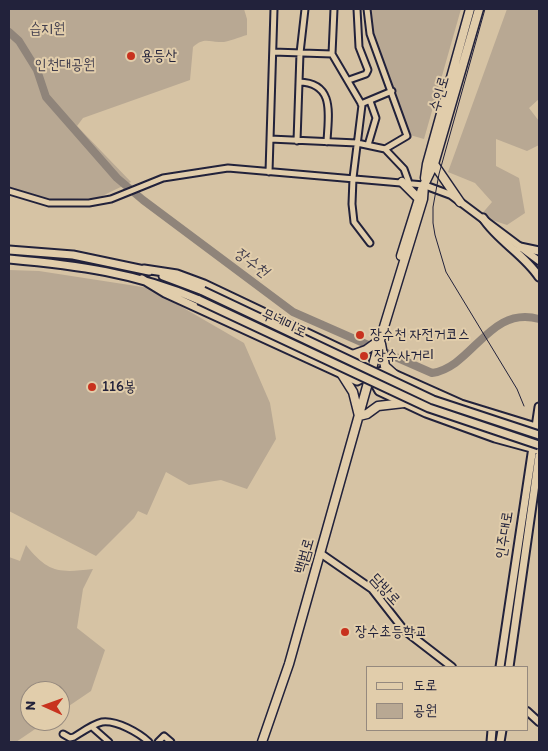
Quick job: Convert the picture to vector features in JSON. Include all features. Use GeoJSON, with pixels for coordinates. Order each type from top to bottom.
{"type":"FeatureCollection","features":[{"type":"Feature","properties":{"kind":"main road","name":"수인로"},"geometry":{"type":"LineString","coordinates":[[370,375],[416,223],[427,164],[470,9]]}},
{"type":"Feature","properties":{"kind":"main road","name":"수인로"},"geometry":{"type":"LineString","coordinates":[[381,338],[418,198],[434,164],[479,9]]}},
{"type":"Feature","properties":{"kind":"main road"},"geometry":{"type":"LineString","coordinates":[[434,164],[460,202]]}},
{"type":"Feature","properties":{"kind":"main road"},"geometry":{"type":"LineString","coordinates":[[405,183],[418,198]]}},
{"type":"Feature","properties":{"kind":"main road"},"geometry":{"type":"LineString","coordinates":[[483,218],[491,231],[527,262],[539,276]]}},
{"type":"Feature","properties":{"kind":"main road"},"geometry":{"type":"LineString","coordinates":[[520,247],[539,252]]}},
{"type":"Feature","properties":{"kind":"main road","name":"무네미로"},"geometry":{"type":"LineString","coordinates":[[9,250],[73,255],[144,269],[203,291],[433,400],[539,434]]}},
{"type":"Feature","properties":{"kind":"main road","name":"무네미로"},"geometry":{"type":"LineString","coordinates":[[9,259],[106,270],[142,279],[199,300],[429,408],[537,448]]}},
{"type":"Feature","properties":{"kind":"main road"},"geometry":{"type":"LineString","coordinates":[[144,269],[177,274],[204,284],[355,354],[364,360],[379,391],[404,403],[456,425],[537,448]]}},
{"type":"Feature","properties":{"kind":"main road"},"geometry":{"type":"LineString","coordinates":[[142,279],[165,293],[357,381],[385,370],[461,404],[538,427]]}},
{"type":"Feature","properties":{"kind":"main road"},"geometry":{"type":"LineString","coordinates":[[355,354],[381,338],[385,366],[395,375]]}},
{"type":"Feature","properties":{"kind":"main road"},"geometry":{"type":"LineString","coordinates":[[341,373],[353,392],[359,416],[367,414],[378,406],[404,403]]}},
{"type":"Feature","properties":{"kind":"main road","name":"백범로"},"geometry":{"type":"LineString","coordinates":[[262,742],[286,673],[370,375]]}},
{"type":"Feature","properties":{"kind":"main road","name":"인주대로"},"geometry":{"type":"LineString","coordinates":[[500,666],[537,448],[539,407]]}},
{"type":"Feature","properties":{"kind":"main road","name":"인주대로"},"geometry":{"type":"LineString","coordinates":[[509,666],[539,456]]}},
{"type":"Feature","properties":{"kind":"street"},"geometry":{"type":"LineString","coordinates":[[269,172],[274,9]]}},
{"type":"Feature","properties":{"kind":"street"},"geometry":{"type":"LineString","coordinates":[[298,141],[300,53],[305,9]]}},
{"type":"Feature","properties":{"kind":"street"},"geometry":{"type":"LineString","coordinates":[[334,9],[332,54],[349,80],[361,104],[353,178],[354,222],[370,243]]}},
{"type":"Feature","properties":{"kind":"street"},"geometry":{"type":"LineString","coordinates":[[349,80],[366,74],[368,70],[359,47],[356,28],[357,9]]}},
{"type":"Feature","properties":{"kind":"street"},"geometry":{"type":"LineString","coordinates":[[367,9],[370,34],[407,136],[384,149]]}},
{"type":"Feature","properties":{"kind":"street"},"geometry":{"type":"LineString","coordinates":[[273,52],[332,54]]}},
{"type":"Feature","properties":{"kind":"street"},"geometry":{"type":"LineString","coordinates":[[299,82],[315,85],[321,90],[329,105],[327,142]]}},
{"type":"Feature","properties":{"kind":"street"},"geometry":{"type":"LineString","coordinates":[[361,104],[392,92]]}},
{"type":"Feature","properties":{"kind":"street"},"geometry":{"type":"LineString","coordinates":[[368,145],[376,118],[370,101]]}},
{"type":"Feature","properties":{"kind":"street"},"geometry":{"type":"LineString","coordinates":[[270,140],[357,143],[384,149],[404,169],[405,183]]}},
{"type":"Feature","properties":{"kind":"street"},"geometry":{"type":"LineString","coordinates":[[9,191],[49,202],[101,201],[163,178],[228,168],[299,176],[353,178],[424,185],[444,190],[539,261]]}},
{"type":"Feature","properties":{"kind":"street","name":"담방로"},"geometry":{"type":"LineString","coordinates":[[320,553],[372,589],[404,630],[451,666]]}},
{"type":"Feature","properties":{"kind":"street"},"geometry":{"type":"LineString","coordinates":[[528,712],[539,722]]}},
{"type":"Feature","properties":{"kind":"street"},"geometry":{"type":"LineString","coordinates":[[72,738],[102,722],[112,723],[141,735],[149,742]]}},
{"type":"Feature","properties":{"kind":"street"},"geometry":{"type":"LineString","coordinates":[[92,727],[108,742]]}},
{"type":"Feature","properties":{"kind":"street"},"geometry":{"type":"LineString","coordinates":[[63,734],[77,742]]}},
{"type":"Feature","properties":{"kind":"street"},"geometry":{"type":"LineString","coordinates":[[158,742],[164,736],[171,742]]}},
{"type":"Feature","properties":{"kind":"green space","name":"인천대공원"},"geometry":{"type":"Polygon","coordinates":[[[9,9],[244,9],[247,19],[247,35],[226,42],[200,42],[193,47],[190,80],[83,118],[77,126],[131,182],[98,198],[44,200],[9,188],[9,9]]]}},
{"type":"Feature","properties":{"kind":"green space"},"geometry":{"type":"Polygon","coordinates":[[[369,9],[461,9],[424,139],[410,135],[373,36],[369,9]]]}},
{"type":"Feature","properties":{"kind":"green space"},"geometry":{"type":"Polygon","coordinates":[[[507,9],[539,9],[539,99],[529,108],[539,121],[539,145],[527,151],[496,139],[496,166],[519,178],[525,213],[507,225],[480,216],[492,202],[475,183],[448,172],[507,9]]]}},
{"type":"Feature","properties":{"kind":"green space"},"geometry":{"type":"Polygon","coordinates":[[[9,270],[39,271],[149,288],[244,343],[270,403],[276,439],[247,489],[221,480],[189,485],[166,472],[147,515],[138,511],[134,518],[96,556],[9,511],[9,270]]]}},
{"type":"Feature","properties":{"kind":"green space"},"geometry":{"type":"Polygon","coordinates":[[[26,545],[41,561],[55,569],[71,571],[93,569],[83,589],[77,628],[105,650],[91,691],[70,705],[70,681],[20,681],[20,731],[32,731],[16,742],[9,742],[9,557],[20,561],[26,545]]]}},
{"type":"Feature","properties":{"kind":"waterway","name":"장수천"},"geometry":{"type":"LineString","coordinates":[[9,32],[19,41],[37,70],[46,97],[117,178],[143,200],[293,312],[432,373],[446,368],[459,360],[494,328],[507,321],[522,317],[539,319]]}},
{"type":"Feature","properties":{"kind":"tram line"},"geometry":{"type":"LineString","coordinates":[[485,9],[439,174],[433,207],[433,223],[446,272],[517,389],[524,406]]}},
{"type":"Feature","properties":{"kind":"place","name":"용등산"},"geometry":{"type":"Point","coordinates":[131,56]}},
{"type":"Feature","properties":{"kind":"place","name":"장수천 자전거코스"},"geometry":{"type":"Point","coordinates":[360,335]}},
{"type":"Feature","properties":{"kind":"place","name":"장수사거리"},"geometry":{"type":"Point","coordinates":[364,356]}},
{"type":"Feature","properties":{"kind":"place","name":"116봉"},"geometry":{"type":"Point","coordinates":[92,387]}},
{"type":"Feature","properties":{"kind":"place","name":"장수초등학교"},"geometry":{"type":"Point","coordinates":[345,632]}},
{"type":"Feature","properties":{"kind":"park label","name":"습지원"},"geometry":{"type":"Point","coordinates":[47,29]}}]}
